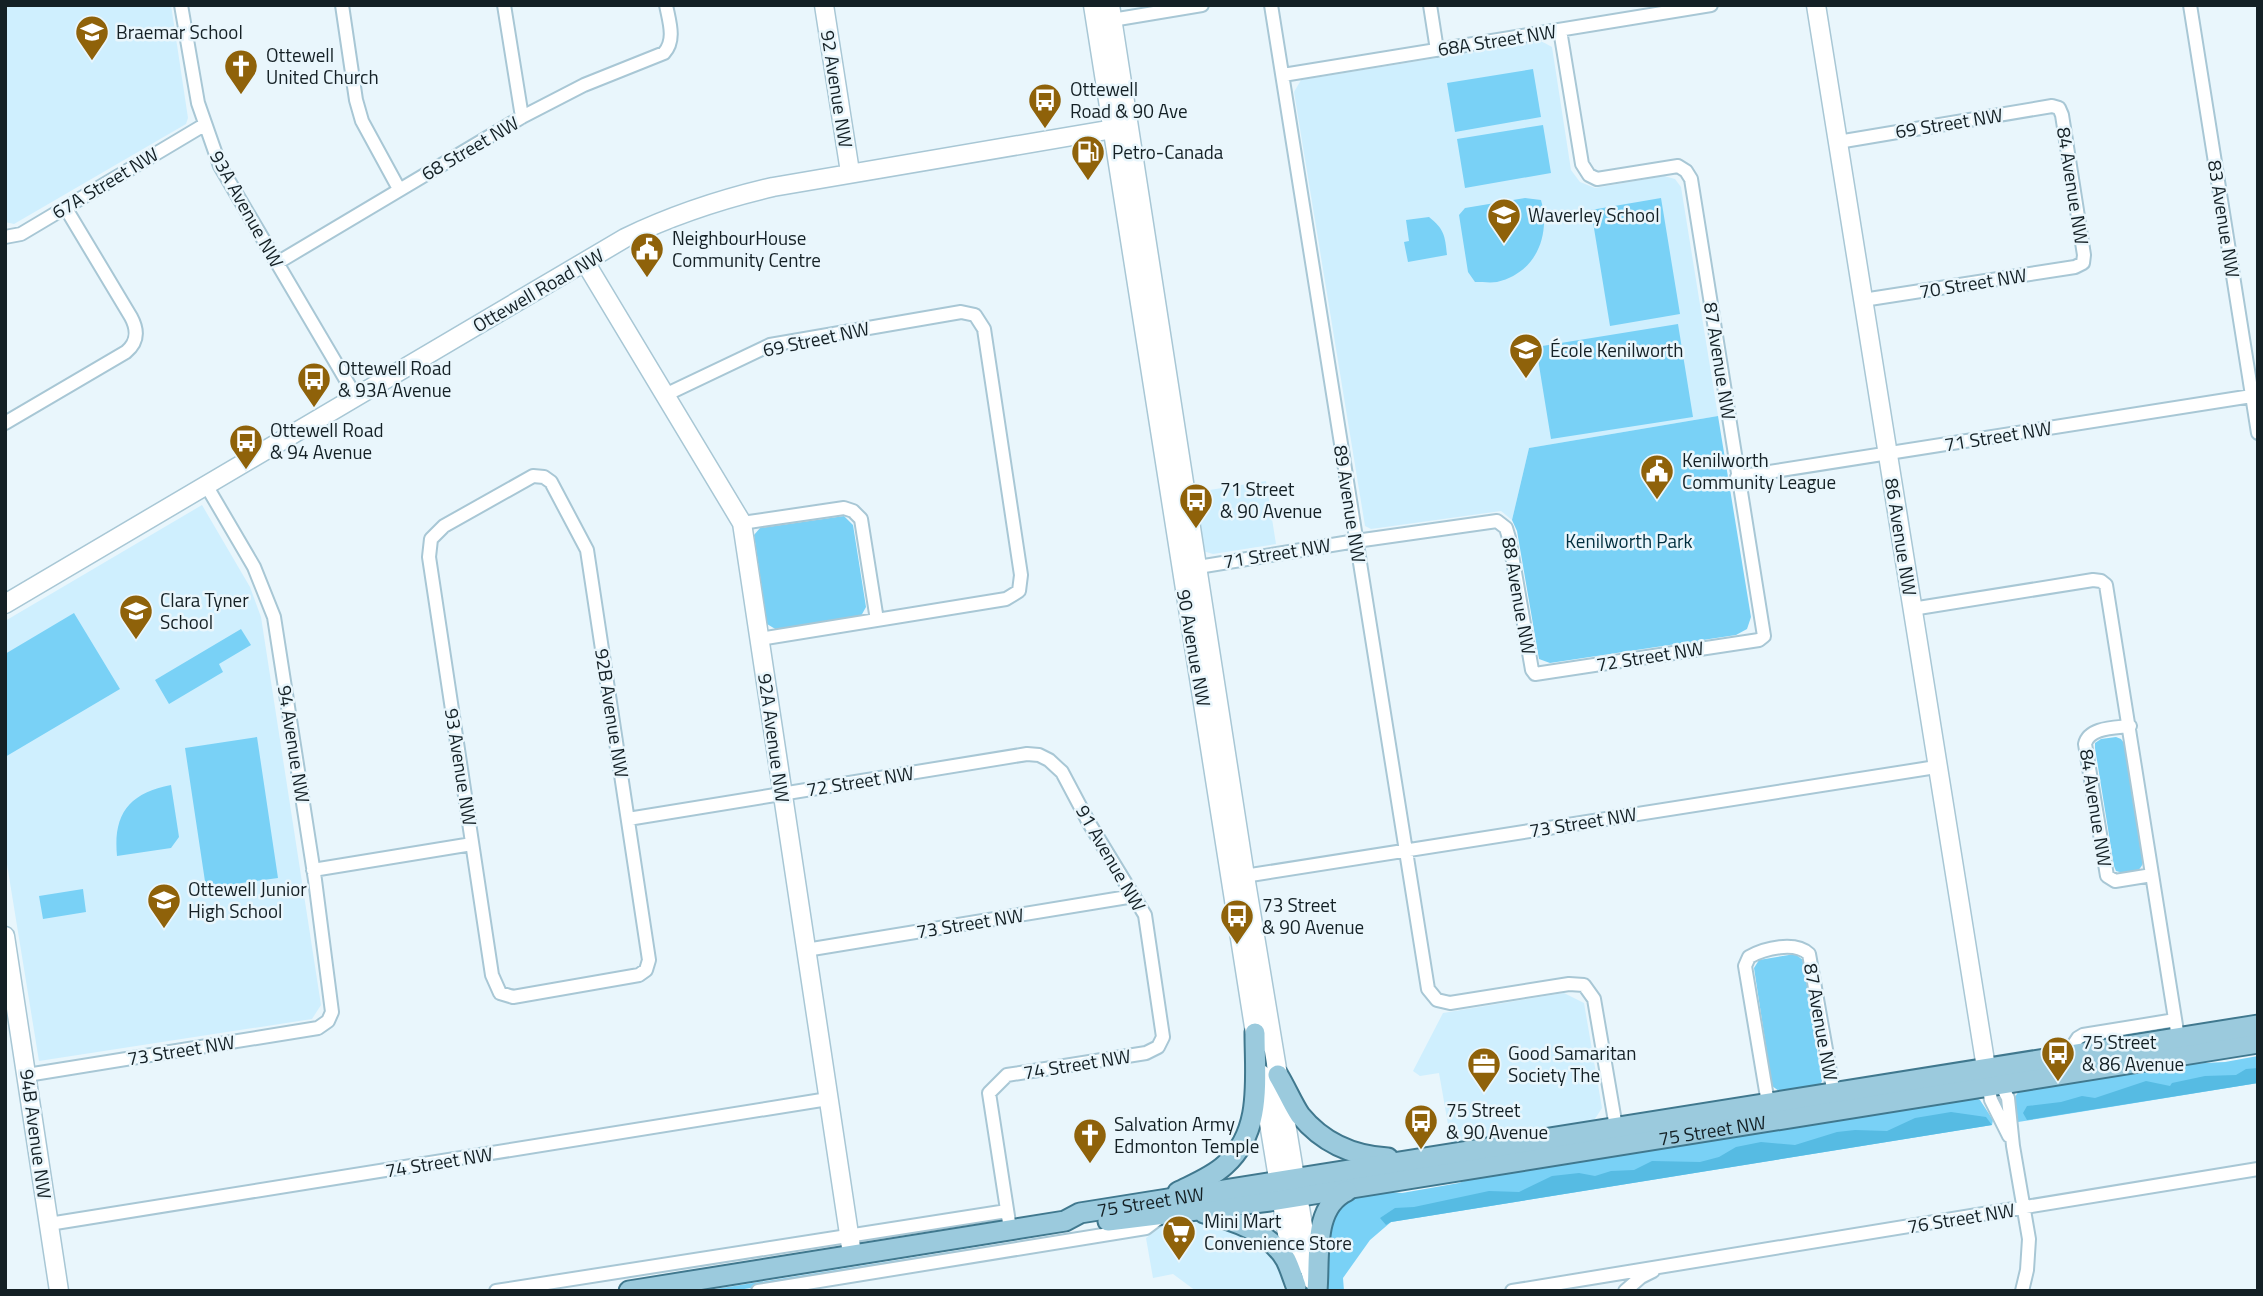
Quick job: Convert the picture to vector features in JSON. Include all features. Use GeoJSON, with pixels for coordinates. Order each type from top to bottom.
{"type":"FeatureCollection","features":[{"type":"Feature","properties":{"kind":"main road","name":"75 Street NW"},"geometry":{"type":"LineString","coordinates":[[1991,1079],[2066,1056],[2258,1026]]}},
{"type":"Feature","properties":{"kind":"main road"},"geometry":{"type":"LineString","coordinates":[[1162,1208],[1218,1170],[1247,1137],[1256,1102],[1255,1033]]}},
{"type":"Feature","properties":{"kind":"main road","name":"75 Street NW"},"geometry":{"type":"LineString","coordinates":[[629,1291],[852,1254],[1008,1220],[1065,1221],[1080,1213],[1162,1208],[1288,1189],[1355,1187],[1618,1136],[1835,1100],[1991,1079],[2178,1038],[2258,1043]]}},
{"type":"Feature","properties":{"kind":"main road"},"geometry":{"type":"LineString","coordinates":[[1278,1075],[1300,1114],[1328,1140],[1371,1157],[1420,1159]]}},
{"type":"Feature","properties":{"kind":"main road","name":"75 Street NW"},"geometry":{"type":"LineString","coordinates":[[1162,1208],[1193,1211],[1420,1159],[1618,1136]]}},
{"type":"Feature","properties":{"kind":"main road"},"geometry":{"type":"LineString","coordinates":[[1306,1290],[1325,1212],[1333,1198],[1355,1187]]}},
{"type":"Feature","properties":{"kind":"main road"},"geometry":{"type":"LineString","coordinates":[[1193,1211],[1223,1218],[1260,1234],[1286,1260],[1306,1290]]}},
{"type":"Feature","properties":{"kind":"street","name":"93A Avenue NW"},"geometry":{"type":"LineString","coordinates":[[181,5],[190,66],[204,125],[228,181],[356,397]]}},
{"type":"Feature","properties":{"kind":"street"},"geometry":{"type":"LineString","coordinates":[[341,5],[356,100],[362,121],[399,189]]}},
{"type":"Feature","properties":{"kind":"street"},"geometry":{"type":"LineString","coordinates":[[504,5],[522,117]]}},
{"type":"Feature","properties":{"kind":"street","name":"68 Street NW"},"geometry":{"type":"LineString","coordinates":[[277,263],[522,117],[584,85],[659,55],[669,47],[671,39],[666,5]]}},
{"type":"Feature","properties":{"kind":"street","name":"92 Avenue NW"},"geometry":{"type":"LineString","coordinates":[[824,5],[849,172]]}},
{"type":"Feature","properties":{"kind":"street"},"geometry":{"type":"LineString","coordinates":[[1103,13],[1202,5]]}},
{"type":"Feature","properties":{"kind":"street","name":"89 Avenue NW"},"geometry":{"type":"LineString","coordinates":[[1271,5],[1428,989],[1437,1000],[1450,1003],[1569,984],[1584,985],[1594,999],[1618,1136]]}},
{"type":"Feature","properties":{"kind":"street"},"geometry":{"type":"LineString","coordinates":[[1430,5],[1437,50]]}},
{"type":"Feature","properties":{"kind":"street","name":"68A Street NW"},"geometry":{"type":"LineString","coordinates":[[1283,75],[1560,30],[1661,9],[1711,5]]}},
{"type":"Feature","properties":{"kind":"street","name":"86 Avenue NW"},"geometry":{"type":"LineString","coordinates":[[1816,5],[1936,767],[1991,1079],[1991,1100],[2013,1146],[2029,1239],[2027,1270],[2022,1291]]}},
{"type":"Feature","properties":{"kind":"street","name":"83 Avenue NW"},"geometry":{"type":"LineString","coordinates":[[2190,5],[2255,396],[2258,433]]}},
{"type":"Feature","properties":{"kind":"street","name":"90 Avenue NW"},"geometry":{"type":"LineString","coordinates":[[1103,13],[1238,877],[1278,1075],[1288,1189]]}},
{"type":"Feature","properties":{"kind":"street","name":"87 Avenue NW"},"geometry":{"type":"LineString","coordinates":[[1560,30],[1582,164],[1589,175],[1597,178],[1678,166],[1686,171],[1691,179],[1763,636]]}},
{"type":"Feature","properties":{"kind":"street","name":"69 Street NW"},"geometry":{"type":"LineString","coordinates":[[1838,142],[2052,106],[2059,108]]}},
{"type":"Feature","properties":{"kind":"street","name":"84 Avenue NW"},"geometry":{"type":"LineString","coordinates":[[2059,108],[2084,255],[2083,263]]}},
{"type":"Feature","properties":{"kind":"street","name":"67A Street NW"},"geometry":{"type":"LineString","coordinates":[[5,237],[21,234],[204,125]]}},
{"type":"Feature","properties":{"kind":"street","name":"Ottewell Road NW"},"geometry":{"type":"LineString","coordinates":[[5,604],[585,262],[656,223],[719,200],[849,172],[1120,128]]}},
{"type":"Feature","properties":{"kind":"street"},"geometry":{"type":"LineString","coordinates":[[5,423],[126,352],[136,338],[135,324],[65,207]]}},
{"type":"Feature","properties":{"kind":"street","name":"92A Avenue NW"},"geometry":{"type":"LineString","coordinates":[[585,262],[742,523],[852,1254]]}},
{"type":"Feature","properties":{"kind":"street","name":"70 Street NW"},"geometry":{"type":"LineString","coordinates":[[1863,300],[2075,267],[2083,263]]}},
{"type":"Feature","properties":{"kind":"street","name":"69 Street NW"},"geometry":{"type":"LineString","coordinates":[[665,395],[770,345],[961,312],[975,315],[984,329],[1021,575],[1019,591],[1006,598],[877,620]]}},
{"type":"Feature","properties":{"kind":"street","name":"71 Street NW"},"geometry":{"type":"LineString","coordinates":[[1738,477],[2255,396]]}},
{"type":"Feature","properties":{"kind":"street","name":"92B Avenue NW"},"geometry":{"type":"LineString","coordinates":[[431,539],[444,526],[533,476],[544,477],[551,482],[587,550],[628,819],[649,960],[646,970],[639,975],[513,997],[500,993]]}},
{"type":"Feature","properties":{"kind":"street","name":"94 Avenue NW"},"geometry":{"type":"LineString","coordinates":[[206,485],[254,567],[274,617],[332,999],[330,1017]]}},
{"type":"Feature","properties":{"kind":"street"},"geometry":{"type":"LineString","coordinates":[[742,523],[844,508],[853,511],[860,519],[877,620],[760,639]]}},
{"type":"Feature","properties":{"kind":"street","name":"71 Street NW"},"geometry":{"type":"LineString","coordinates":[[1189,568],[1497,521]]}},
{"type":"Feature","properties":{"kind":"street","name":"88 Avenue NW"},"geometry":{"type":"LineString","coordinates":[[1497,521],[1506,528],[1510,538],[1532,670],[1535,674]]}},
{"type":"Feature","properties":{"kind":"street","name":"93 Avenue NW"},"geometry":{"type":"LineString","coordinates":[[431,539],[429,557],[472,844],[492,975],[500,993]]}},
{"type":"Feature","properties":{"kind":"street"},"geometry":{"type":"LineString","coordinates":[[1912,609],[2101,581],[2107,588],[2178,1038]]}},
{"type":"Feature","properties":{"kind":"street","name":"72 Street NW"},"geometry":{"type":"LineString","coordinates":[[1535,674],[1759,640],[1763,636]]}},
{"type":"Feature","properties":{"kind":"street","name":"84 Avenue NW"},"geometry":{"type":"LineString","coordinates":[[2130,726],[2092,733],[2087,736],[2085,744],[2107,876],[2115,881],[2152,875]]}},
{"type":"Feature","properties":{"kind":"street","name":"72 Street NW"},"geometry":{"type":"LineString","coordinates":[[628,819],[1027,754],[1039,755],[1049,760]]}},
{"type":"Feature","properties":{"kind":"street","name":"91 Avenue NW"},"geometry":{"type":"LineString","coordinates":[[1049,760],[1062,772],[1089,823],[1145,915],[1163,1027],[1163,1037],[1158,1047]]}},
{"type":"Feature","properties":{"kind":"street","name":"73 Street NW"},"geometry":{"type":"LineString","coordinates":[[1238,877],[1936,767]]}},
{"type":"Feature","properties":{"kind":"street"},"geometry":{"type":"LineString","coordinates":[[313,870],[472,844]]}},
{"type":"Feature","properties":{"kind":"street","name":"90 Avenue NW"},"geometry":{"type":"LineString","coordinates":[[1238,877],[1255,1033],[1306,1290]]}},
{"type":"Feature","properties":{"kind":"street","name":"73 Street NW"},"geometry":{"type":"LineString","coordinates":[[806,950],[1134,897]]}},
{"type":"Feature","properties":{"kind":"street","name":"94B Avenue NW"},"geometry":{"type":"LineString","coordinates":[[5,936],[59,1291]]}},
{"type":"Feature","properties":{"kind":"street","name":"87 Avenue NW"},"geometry":{"type":"LineString","coordinates":[[1769,1111],[1745,966],[1749,957],[1756,953],[1794,946],[1809,954],[1835,1100]]}},
{"type":"Feature","properties":{"kind":"street","name":"73 Street NW"},"geometry":{"type":"LineString","coordinates":[[27,1075],[318,1028],[330,1017]]}},
{"type":"Feature","properties":{"kind":"street","name":"74 Street NW"},"geometry":{"type":"LineString","coordinates":[[1008,1220],[989,1093],[1007,1075],[1146,1053],[1158,1047]]}},
{"type":"Feature","properties":{"kind":"street","name":"74 Street NW"},"geometry":{"type":"LineString","coordinates":[[49,1224],[828,1099]]}},
{"type":"Feature","properties":{"kind":"street","name":"76 Street NW"},"geometry":{"type":"LineString","coordinates":[[1512,1291],[1584,1285],[1664,1267],[2258,1170]]}},
{"type":"Feature","properties":{"kind":"street","name":"75 Street NW"},"geometry":{"type":"LineString","coordinates":[[758,1291],[1146,1228],[1162,1208]]}},
{"type":"Feature","properties":{"kind":"street","name":"75 Street NW"},"geometry":{"type":"LineString","coordinates":[[496,1291],[849,1234],[1008,1220]]}},
{"type":"Feature","properties":{"kind":"street","name":"76 Street NW"},"geometry":{"type":"LineString","coordinates":[[1625,1290],[1641,1277],[1664,1267]]}},
{"type":"Feature","properties":{"kind":"shaded area","name":"Braemar School"},"geometry":{"type":"Polygon","coordinates":[[[5,5],[171,5],[188,118],[186,124],[14,224],[5,222],[5,5]]]}},
{"type":"Feature","properties":{"kind":"shaded area","name":"Waverley School"},"geometry":{"type":"Polygon","coordinates":[[[1541,41],[1552,47],[1571,170],[1580,182],[1595,188],[1664,176],[1675,179],[1681,187],[1718,416],[1529,448],[1512,520],[1501,511],[1371,529],[1365,526],[1294,92],[1301,80],[1541,41]]]}},
{"type":"Feature","properties":{"kind":"shaded area"},"geometry":{"type":"Polygon","coordinates":[[[1266,481],[1276,544],[1213,554],[1203,551],[1192,503],[1197,492],[1266,481]]]}},
{"type":"Feature","properties":{"kind":"shaded area","name":"Ottewell Junior High School"},"geometry":{"type":"Polygon","coordinates":[[[202,505],[250,587],[261,617],[321,1005],[312,1019],[39,1061],[5,852],[5,621],[202,505]]]}},
{"type":"Feature","properties":{"kind":"shaded area"},"geometry":{"type":"Polygon","coordinates":[[[1564,993],[1584,1003],[1602,1108],[1591,1125],[1452,1147],[1439,1073],[1420,1076],[1413,1071],[1443,1013],[1564,993]]]}},
{"type":"Feature","properties":{"kind":"shaded area"},"geometry":{"type":"Polygon","coordinates":[[[2258,1068],[2258,1083],[2027,1120],[2023,1113],[2027,1106],[2061,1102],[2082,1096],[2095,1098],[2146,1081],[2170,1086],[2172,1083],[2205,1076],[2236,1075],[2246,1069],[2258,1068]]]}},
{"type":"Feature","properties":{"kind":"shaded area"},"geometry":{"type":"Polygon","coordinates":[[[1951,1112],[1986,1117],[1992,1125],[1391,1222],[1386,1225],[1380,1218],[1395,1208],[1414,1207],[1489,1191],[1519,1192],[1552,1176],[1579,1173],[1595,1176],[1611,1171],[1634,1170],[1652,1161],[1700,1162],[1719,1157],[1736,1147],[1761,1142],[1795,1145],[1837,1132],[1887,1131],[1915,1118],[1951,1112]]]}},
{"type":"Feature","properties":{"kind":"shaded area"},"geometry":{"type":"Polygon","coordinates":[[[1211,1219],[1245,1233],[1275,1255],[1284,1291],[1196,1291],[1173,1274],[1153,1278],[1146,1238],[1167,1221],[1211,1219]]]}},
{"type":"Feature","properties":{"kind":"green space"},"geometry":{"type":"Polygon","coordinates":[[[1533,69],[1541,117],[1455,132],[1447,83],[1533,69]]]}},
{"type":"Feature","properties":{"kind":"green space"},"geometry":{"type":"Polygon","coordinates":[[[1543,125],[1551,173],[1465,188],[1457,139],[1543,125]]]}},
{"type":"Feature","properties":{"kind":"green space"},"geometry":{"type":"Polygon","coordinates":[[[1525,198],[1541,200],[1544,213],[1542,239],[1537,251],[1522,270],[1510,277],[1497,282],[1475,282],[1468,272],[1459,215],[1465,208],[1525,198]]]}},
{"type":"Feature","properties":{"kind":"green space"},"geometry":{"type":"Polygon","coordinates":[[[1661,198],[1680,314],[1610,326],[1591,210],[1661,198]]]}},
{"type":"Feature","properties":{"kind":"green space"},"geometry":{"type":"Polygon","coordinates":[[[1429,217],[1443,233],[1447,255],[1408,262],[1404,242],[1409,241],[1406,220],[1429,217]]]}},
{"type":"Feature","properties":{"kind":"green space"},"geometry":{"type":"Polygon","coordinates":[[[1678,324],[1693,417],[1551,439],[1536,347],[1678,324]]]}},
{"type":"Feature","properties":{"kind":"green space","name":"Kenilworth Park"},"geometry":{"type":"Polygon","coordinates":[[[1718,416],[1751,617],[1747,629],[1736,635],[1550,663],[1539,659],[1517,531],[1512,520],[1529,448],[1718,416]]]}},
{"type":"Feature","properties":{"kind":"green space"},"geometry":{"type":"Polygon","coordinates":[[[844,516],[853,525],[866,607],[861,616],[777,630],[767,624],[754,535],[760,528],[844,516]]]}},
{"type":"Feature","properties":{"kind":"green space"},"geometry":{"type":"Polygon","coordinates":[[[74,613],[120,689],[5,757],[5,654],[74,613]]]}},
{"type":"Feature","properties":{"kind":"green space"},"geometry":{"type":"Polygon","coordinates":[[[241,629],[251,645],[219,664],[223,672],[169,704],[155,680],[241,629]]]}},
{"type":"Feature","properties":{"kind":"green space"},"geometry":{"type":"Polygon","coordinates":[[[257,737],[278,878],[206,888],[185,748],[257,737]]]}},
{"type":"Feature","properties":{"kind":"green space"},"geometry":{"type":"Polygon","coordinates":[[[2116,737],[2124,743],[2143,862],[2139,869],[2128,873],[2116,871],[2114,866],[2095,748],[2095,743],[2101,739],[2116,737]]]}},
{"type":"Feature","properties":{"kind":"green space"},"geometry":{"type":"Polygon","coordinates":[[[171,785],[179,837],[171,848],[117,856],[118,828],[127,808],[144,794],[171,785]]]}},
{"type":"Feature","properties":{"kind":"green space"},"geometry":{"type":"Polygon","coordinates":[[[83,889],[86,912],[43,919],[39,896],[83,889]]]}},
{"type":"Feature","properties":{"kind":"green space"},"geometry":{"type":"Polygon","coordinates":[[[1795,954],[1803,960],[1822,1081],[1820,1086],[1783,1094],[1772,1086],[1754,968],[1759,960],[1795,954]]]}},
{"type":"Feature","properties":{"kind":"green space"},"geometry":{"type":"Polygon","coordinates":[[[2258,1056],[2258,1083],[2018,1122],[2015,1097],[2022,1086],[2165,1065],[2225,1062],[2258,1056]]]}},
{"type":"Feature","properties":{"kind":"green space"},"geometry":{"type":"Polygon","coordinates":[[[1970,1095],[1980,1100],[1993,1120],[1992,1125],[1391,1222],[1370,1240],[1343,1278],[1344,1291],[1326,1291],[1326,1218],[1346,1197],[1378,1191],[1402,1193],[1459,1183],[1477,1176],[1970,1095]]]}},
{"type":"Feature","properties":{"kind":"green space"},"geometry":{"type":"Polygon","coordinates":[[[1081,1231],[1083,1233],[732,1291],[703,1291],[1081,1231]]]}},
{"type":"Feature","properties":{"kind":"place","name":"Braemar School"},"geometry":{"type":"Point","coordinates":[92,62]}},
{"type":"Feature","properties":{"kind":"place","name":"Ottewell United Church"},"geometry":{"type":"Point","coordinates":[241,96]}},
{"type":"Feature","properties":{"kind":"place","name":"Ottewell Road & 90 Ave"},"geometry":{"type":"Point","coordinates":[1045,130]}},
{"type":"Feature","properties":{"kind":"place","name":"Petro-Canada"},"geometry":{"type":"Point","coordinates":[1088,182]}},
{"type":"Feature","properties":{"kind":"place","name":"Waverley School"},"geometry":{"type":"Point","coordinates":[1504,245]}},
{"type":"Feature","properties":{"kind":"place","name":"NeighbourHouse Community Centre"},"geometry":{"type":"Point","coordinates":[647,279]}},
{"type":"Feature","properties":{"kind":"place","name":"École Kenilworth"},"geometry":{"type":"Point","coordinates":[1526,380]}},
{"type":"Feature","properties":{"kind":"place","name":"Ottewell Road & 93A Avenue"},"geometry":{"type":"Point","coordinates":[314,409]}},
{"type":"Feature","properties":{"kind":"place","name":"Ottewell Road & 94 Avenue"},"geometry":{"type":"Point","coordinates":[246,471]}},
{"type":"Feature","properties":{"kind":"place","name":"Kenilworth Community League"},"geometry":{"type":"Point","coordinates":[1657,501]}},
{"type":"Feature","properties":{"kind":"place","name":"71 Street & 90 Avenue"},"geometry":{"type":"Point","coordinates":[1196,530]}},
{"type":"Feature","properties":{"kind":"place","name":"Clara Tyner School"},"geometry":{"type":"Point","coordinates":[136,641]}},
{"type":"Feature","properties":{"kind":"place","name":"Ottewell Junior High School"},"geometry":{"type":"Point","coordinates":[164,930]}},
{"type":"Feature","properties":{"kind":"place","name":"73 Street & 90 Avenue"},"geometry":{"type":"Point","coordinates":[1237,946]}},
{"type":"Feature","properties":{"kind":"place","name":"75 Street & 86 Avenue"},"geometry":{"type":"Point","coordinates":[2058,1083]}},
{"type":"Feature","properties":{"kind":"place","name":"Good Samaritan Society The"},"geometry":{"type":"Point","coordinates":[1484,1094]}},
{"type":"Feature","properties":{"kind":"place","name":"75 Street & 90 Avenue"},"geometry":{"type":"Point","coordinates":[1421,1151]}},
{"type":"Feature","properties":{"kind":"place","name":"Salvation Army Edmonton Temple"},"geometry":{"type":"Point","coordinates":[1090,1165]}},
{"type":"Feature","properties":{"kind":"place","name":"Mini Mart Convenience Store"},"geometry":{"type":"Point","coordinates":[1179,1262]}}]}
